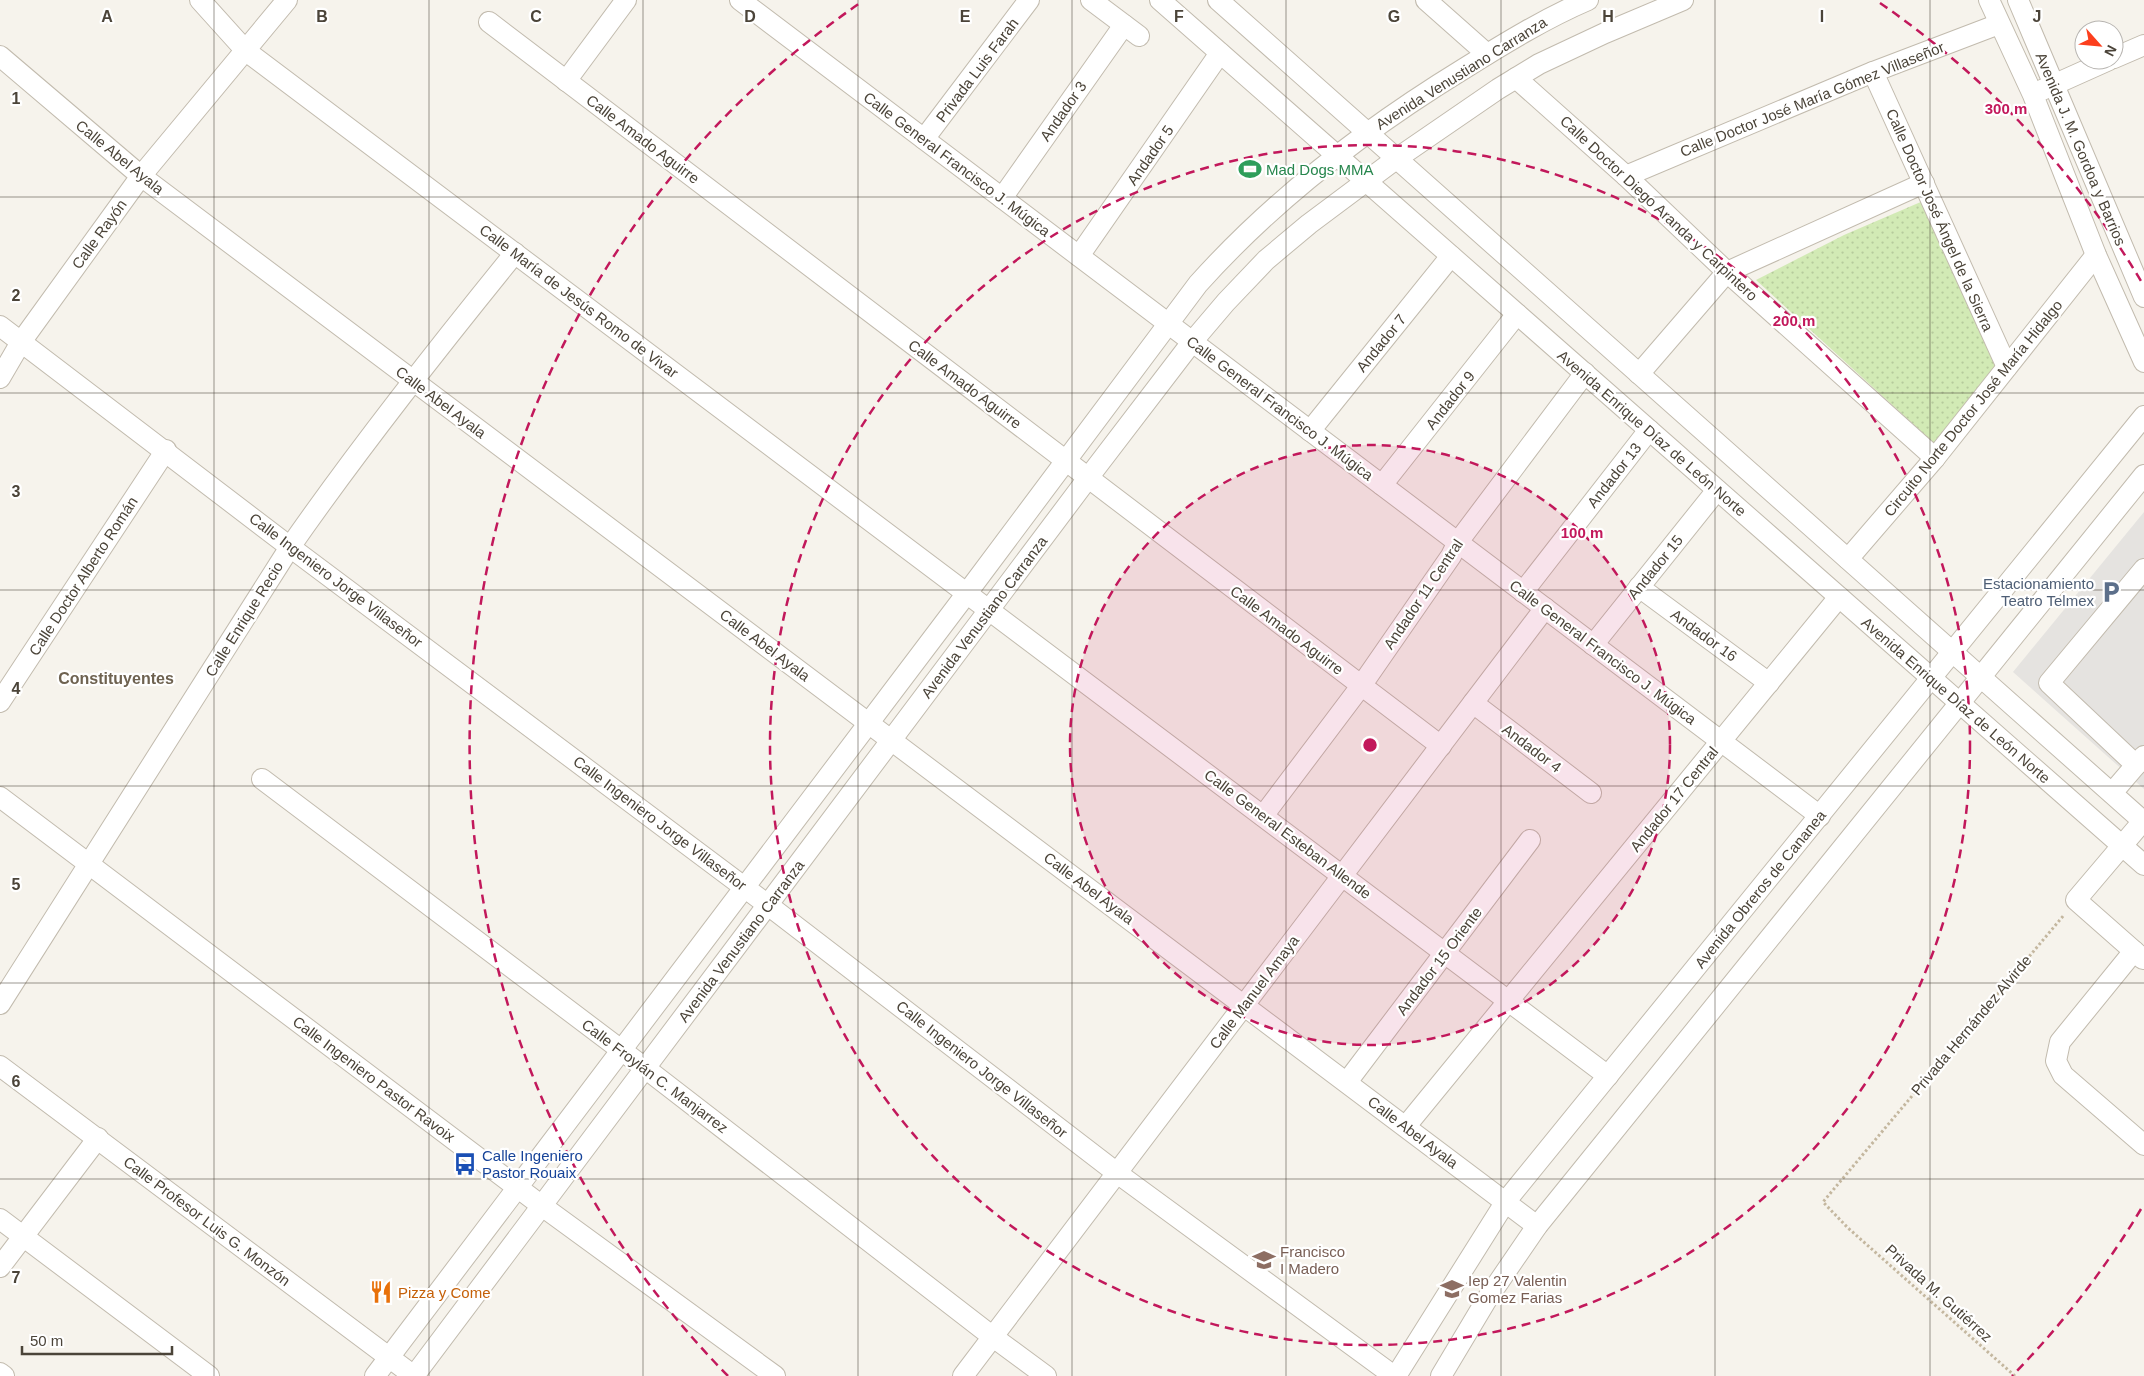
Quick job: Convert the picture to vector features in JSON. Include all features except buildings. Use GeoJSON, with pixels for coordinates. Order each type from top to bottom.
{"type":"FeatureCollection","features":[{"type":"Feature","properties":{"kind":"street","name":"Calle María de Jesús Romo de Vivar"},"geometry":{"type":"LineString","coordinates":[[200,0],[246,51],[967,593]]}},
{"type":"Feature","properties":{"kind":"street","name":"Calle Rayón"},"geometry":{"type":"LineString","coordinates":[[0,378],[21,342],[141,176],[287,0]]}},
{"type":"Feature","properties":{"kind":"street"},"geometry":{"type":"LineString","coordinates":[[566,81],[626,0]]}},
{"type":"Feature","properties":{"kind":"street","name":"Calle General Francisco J. Múgica"},"geometry":{"type":"LineString","coordinates":[[740,0],[1820,816]]}},
{"type":"Feature","properties":{"kind":"street","name":"Privada Luis Farah"},"geometry":{"type":"LineString","coordinates":[[924,139],[1029,0]]}},
{"type":"Feature","properties":{"kind":"street","name":"Avenida Enrique Díaz de León Norte"},"geometry":{"type":"LineString","coordinates":[[1160,0],[2144,866]]}},
{"type":"Feature","properties":{"kind":"street"},"geometry":{"type":"LineString","coordinates":[[1218,0],[2144,821],[2076,900],[2139,955],[2060,1042],[2056,1061],[2063,1075],[2144,1145]]}},
{"type":"Feature","properties":{"kind":"street"},"geometry":{"type":"LineString","coordinates":[[1426,0],[1487,54]]}},
{"type":"Feature","properties":{"kind":"street","name":"Avenida Venustiano Carranza"},"geometry":{"type":"LineString","coordinates":[[375,1376],[967,593],[1198,284],[1227,251],[1271,210],[1366,132],[1417,97],[1487,54],[1588,0]]}},
{"type":"Feature","properties":{"kind":"street","name":"Avenida Venustiano Carranza"},"geometry":{"type":"LineString","coordinates":[[414,1376],[1088,478],[1192,342],[1226,302],[1266,260],[1309,224],[1396,158],[1516,78],[1539,64],[1605,32],[1683,0]]}},
{"type":"Feature","properties":{"kind":"street","name":"Avenida J. M. Gordoa y Barrios"},"geometry":{"type":"LineString","coordinates":[[1989,0],[2033,95],[2096,255],[2144,362]]}},
{"type":"Feature","properties":{"kind":"street","name":"Avenida J. M. Gordoa y Barrios"},"geometry":{"type":"LineString","coordinates":[[2018,0],[2144,297]]}},
{"type":"Feature","properties":{"kind":"street","name":"Andador 3"},"geometry":{"type":"LineString","coordinates":[[1002,198],[1131,30],[1104,4]]}},
{"type":"Feature","properties":{"kind":"street","name":"Calle Amado Aguirre"},"geometry":{"type":"LineString","coordinates":[[489,22],[1441,746]]}},
{"type":"Feature","properties":{"kind":"street","name":"Calle Doctor José María Gómez Villaseñor"},"geometry":{"type":"LineString","coordinates":[[1626,176],[1873,72],[1999,24]]}},
{"type":"Feature","properties":{"kind":"street"},"geometry":{"type":"LineString","coordinates":[[2124,54],[2144,45]]}},
{"type":"Feature","properties":{"kind":"street","name":"Andador 5"},"geometry":{"type":"LineString","coordinates":[[1079,256],[1220,53]]}},
{"type":"Feature","properties":{"kind":"street","name":"Calle Abel Ayala"},"geometry":{"type":"LineString","coordinates":[[0,56],[141,176],[1537,1226]]}},
{"type":"Feature","properties":{"kind":"street"},"geometry":{"type":"LineString","coordinates":[[2033,95],[2086,70]]}},
{"type":"Feature","properties":{"kind":"street","name":"Calle Doctor José Ángel de la Sierra"},"geometry":{"type":"LineString","coordinates":[[1873,72],[2007,367]]}},
{"type":"Feature","properties":{"kind":"street","name":"Calle Doctor Diego Aranda y Carpintero"},"geometry":{"type":"LineString","coordinates":[[1516,78],[1626,176],[1727,272],[1935,458]]}},
{"type":"Feature","properties":{"kind":"street"},"geometry":{"type":"LineString","coordinates":[[1639,374],[1727,272],[1924,183]]}},
{"type":"Feature","properties":{"kind":"street","name":"Calle Enrique Recio"},"geometry":{"type":"LineString","coordinates":[[0,1004],[290,547],[339,477],[412,380],[515,253]]}},
{"type":"Feature","properties":{"kind":"street","name":"Circuito Norte Doctor José María Hidalgo"},"geometry":{"type":"LineString","coordinates":[[1848,559],[1935,458],[2096,255]]}},
{"type":"Feature","properties":{"kind":"street","name":"Andador 7"},"geometry":{"type":"LineString","coordinates":[[1310,430],[1451,256]]}},
{"type":"Feature","properties":{"kind":"street","name":"Andador 9"},"geometry":{"type":"LineString","coordinates":[[1382,485],[1517,314]]}},
{"type":"Feature","properties":{"kind":"street","name":"Calle Ingeniero Jorge Villaseñor"},"geometry":{"type":"LineString","coordinates":[[0,326],[166,450],[290,547],[768,904],[1117,1173],[1395,1376]]}},
{"type":"Feature","properties":{"kind":"street","name":"Andador 11 Central"},"geometry":{"type":"LineString","coordinates":[[1262,816],[1361,686],[1451,556],[1458,542],[1585,373]]}},
{"type":"Feature","properties":{"kind":"street","name":"Avenida Obreros de Cananea"},"geometry":{"type":"LineString","coordinates":[[1395,1376],[1506,1201],[2144,416]]}},
{"type":"Feature","properties":{"kind":"street","name":"Andador 13"},"geometry":{"type":"LineString","coordinates":[[1523,592],[1649,430]]}},
{"type":"Feature","properties":{"kind":"street","name":"Calle Doctor Alberto Román"},"geometry":{"type":"LineString","coordinates":[[0,702],[166,450]]}},
{"type":"Feature","properties":{"kind":"street"},"geometry":{"type":"LineString","coordinates":[[1441,1376],[1486,1299],[1537,1226],[1980,676],[2143,477]]}},
{"type":"Feature","properties":{"kind":"street","name":"Andador 15"},"geometry":{"type":"LineString","coordinates":[[1593,645],[1717,490]]}},
{"type":"Feature","properties":{"kind":"street"},"geometry":{"type":"LineString","coordinates":[[2112,793],[2140,761],[2049,683],[2144,569]]}},
{"type":"Feature","properties":{"kind":"street","name":"Andador 16"},"geometry":{"type":"LineString","coordinates":[[1639,587],[1769,683]]}},
{"type":"Feature","properties":{"kind":"street","name":"Calle General Esteban Allende"},"geometry":{"type":"LineString","coordinates":[[967,593],[1608,1076]]}},
{"type":"Feature","properties":{"kind":"street","name":"Andador 17 Central"},"geometry":{"type":"LineString","coordinates":[[1406,1126],[1839,597]]}},
{"type":"Feature","properties":{"kind":"street","name":"Calle Manuel Amaya"},"geometry":{"type":"LineString","coordinates":[[963,1376],[1545,608]]}},
{"type":"Feature","properties":{"kind":"street","name":"Andador 4"},"geometry":{"type":"LineString","coordinates":[[1473,703],[1591,792]]}},
{"type":"Feature","properties":{"kind":"street","name":"Calle Froylán C. Manjarrez"},"geometry":{"type":"LineString","coordinates":[[262,779],[645,1068],[1046,1376]]}},
{"type":"Feature","properties":{"kind":"street","name":"Calle Ingeniero Pastor Ravoix"},"geometry":{"type":"LineString","coordinates":[[0,797],[542,1206],[775,1376]]}},
{"type":"Feature","properties":{"kind":"street","name":"Andador 15 Oriente"},"geometry":{"type":"LineString","coordinates":[[1347,1082],[1530,840]]}},
{"type":"Feature","properties":{"kind":"street","name":"Calle Profesor Luis G. Monzón"},"geometry":{"type":"LineString","coordinates":[[0,1066],[414,1376]]}},
{"type":"Feature","properties":{"kind":"street"},"geometry":{"type":"LineString","coordinates":[[0,1267],[98,1138]]}},
{"type":"Feature","properties":{"kind":"street"},"geometry":{"type":"LineString","coordinates":[[0,1219],[209,1376]]}},
{"type":"Feature","properties":{"kind":"street"},"geometry":{"type":"LineString","coordinates":[[0,1373],[4,1376]]}},
{"type":"Feature","properties":{"kind":"path","name":"Privada Hernández Alvirde"},"geometry":{"type":"LineString","coordinates":[[1848,1228],[1823,1202],[2076,900]]}},
{"type":"Feature","properties":{"kind":"path","name":"Privada M. Gutiérrez"},"geometry":{"type":"LineString","coordinates":[[1848,1228],[2015,1376]]}},
{"type":"Feature","properties":{"kind":"green space"},"geometry":{"type":"Polygon","coordinates":[[[1923,201],[2001,369],[1938,447],[1756,280],[1844,235],[1923,201]]]}},
{"type":"Feature","properties":{"kind":"shaded area","name":"Estacionamiento Teatro Telmex"},"geometry":{"type":"Polygon","coordinates":[[[2144,512],[2144,789],[2013,672],[2144,512]]]}},
{"type":"Feature","properties":{"kind":"place","name":"Mad Dogs MMA"},"geometry":{"type":"Point","coordinates":[1250,169]}},
{"type":"Feature","properties":{"kind":"place","name":"Estacionamiento Teatro Telmex"},"geometry":{"type":"Point","coordinates":[2111,592]}},
{"type":"Feature","properties":{"kind":"place","name":"Calle Ingeniero Pastor Rouaix"},"geometry":{"type":"Point","coordinates":[465,1164]}},
{"type":"Feature","properties":{"kind":"place","name":"Francisco I Madero"},"geometry":{"type":"Point","coordinates":[1264,1260]}},
{"type":"Feature","properties":{"kind":"place","name":"Iep 27 Valentin Gomez Farias"},"geometry":{"type":"Point","coordinates":[1452,1289]}},
{"type":"Feature","properties":{"kind":"place","name":"Pizza y Come"},"geometry":{"type":"Point","coordinates":[381,1292]}},
{"type":"Feature","properties":{"kind":"district","name":"Constituyentes"},"geometry":{"type":"Point","coordinates":[116,678]}}]}
